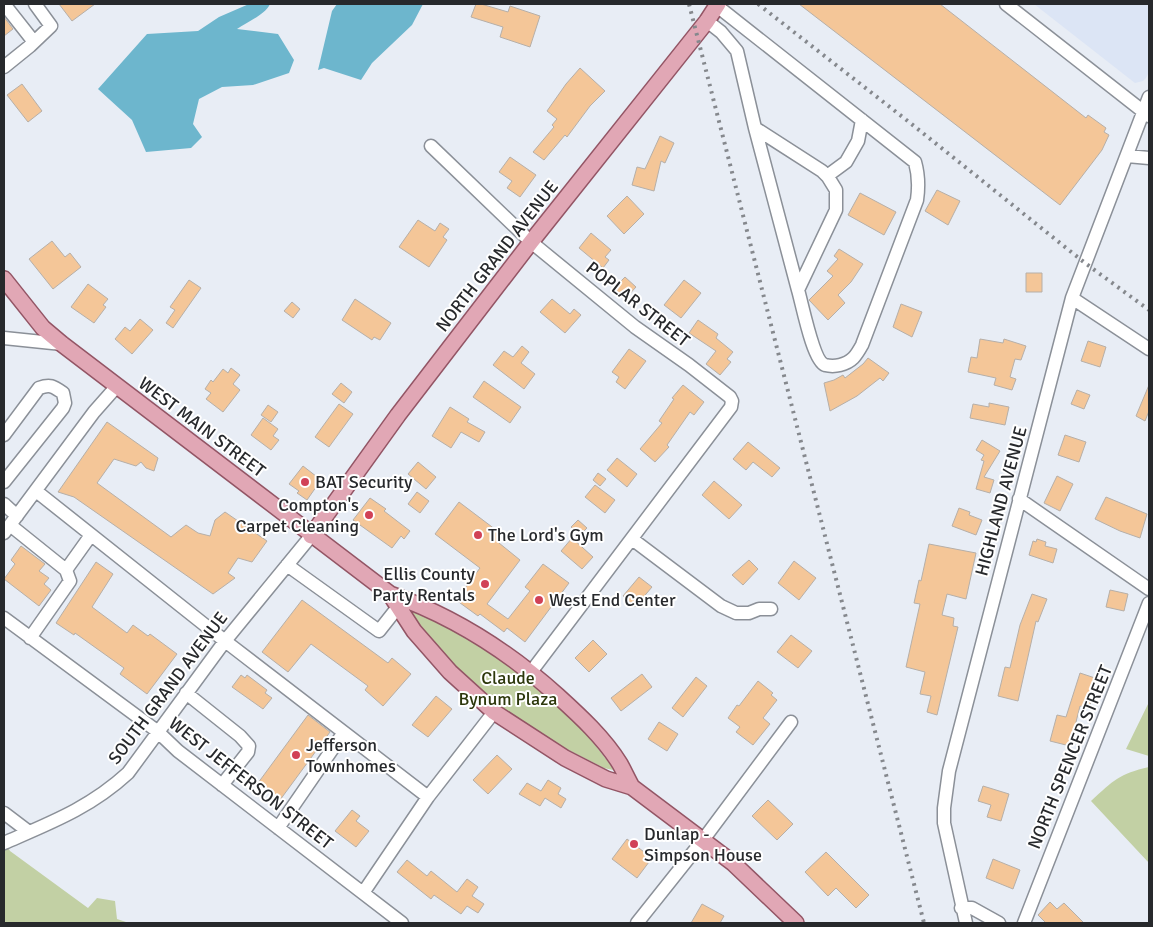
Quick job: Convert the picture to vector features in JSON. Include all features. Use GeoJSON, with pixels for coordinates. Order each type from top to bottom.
{"type":"FeatureCollection","features":[{"type":"Feature","properties":{"kind":"main road","name":"NORTH GRAND AVENUE"},"geometry":{"type":"LineString","coordinates":[[311,536],[398,415],[531,242],[708,21],[718,5]]}},
{"type":"Feature","properties":{"kind":"main road","name":"WEST MAIN STREET"},"geometry":{"type":"LineString","coordinates":[[4,280],[43,328],[62,344],[251,487],[311,536],[390,594],[418,604],[471,631],[531,672],[580,716],[603,741],[620,763],[632,788]]}},
{"type":"Feature","properties":{"kind":"main road","name":"WEST MAIN STREET"},"geometry":{"type":"LineString","coordinates":[[390,594],[414,631],[450,672],[494,712],[565,758],[606,779],[632,788],[732,863],[796,923]]}},
{"type":"Feature","properties":{"kind":"street"},"geometry":{"type":"LineString","coordinates":[[4,4],[34,42]]}},
{"type":"Feature","properties":{"kind":"street"},"geometry":{"type":"LineString","coordinates":[[4,67],[51,26],[35,4]]}},
{"type":"Feature","properties":{"kind":"street"},"geometry":{"type":"LineString","coordinates":[[1006,4],[1146,114]]}},
{"type":"Feature","properties":{"kind":"street"},"geometry":{"type":"LineString","coordinates":[[708,21],[722,32],[737,51],[755,128],[812,344],[819,361],[824,365],[838,366],[856,357],[916,200],[919,184],[915,162],[718,5]]}},
{"type":"Feature","properties":{"kind":"street","name":"HIGHLAND AVENUE"},"geometry":{"type":"LineString","coordinates":[[966,923],[961,908],[944,823],[949,771],[1072,298],[1127,156],[1146,114],[1149,97]]}},
{"type":"Feature","properties":{"kind":"street"},"geometry":{"type":"LineString","coordinates":[[827,176],[846,162],[858,141],[862,120]]}},
{"type":"Feature","properties":{"kind":"street"},"geometry":{"type":"LineString","coordinates":[[755,128],[827,176],[836,190],[836,210],[798,290]]}},
{"type":"Feature","properties":{"kind":"street","name":"POPLAR STREET"},"geometry":{"type":"LineString","coordinates":[[431,146],[531,242],[635,327],[689,365],[732,401],[731,407],[632,539]]}},
{"type":"Feature","properties":{"kind":"street"},"geometry":{"type":"LineString","coordinates":[[1127,156],[1149,158]]}},
{"type":"Feature","properties":{"kind":"street"},"geometry":{"type":"LineString","coordinates":[[1072,298],[1149,349]]}},
{"type":"Feature","properties":{"kind":"street"},"geometry":{"type":"LineString","coordinates":[[4,338],[62,344]]}},
{"type":"Feature","properties":{"kind":"street"},"geometry":{"type":"LineString","coordinates":[[4,435],[39,388],[53,385],[62,393],[63,408],[4,482]]}},
{"type":"Feature","properties":{"kind":"street"},"geometry":{"type":"LineString","coordinates":[[10,525],[94,412],[117,386]]}},
{"type":"Feature","properties":{"kind":"street"},"geometry":{"type":"LineString","coordinates":[[36,491],[428,797]]}},
{"type":"Feature","properties":{"kind":"street"},"geometry":{"type":"LineString","coordinates":[[1020,499],[1149,589]]}},
{"type":"Feature","properties":{"kind":"street"},"geometry":{"type":"LineString","coordinates":[[4,504],[10,525],[66,570],[70,581],[30,638]]}},
{"type":"Feature","properties":{"kind":"street"},"geometry":{"type":"LineString","coordinates":[[66,570],[91,535]]}},
{"type":"Feature","properties":{"kind":"street","name":"SOUTH GRAND AVENUE"},"geometry":{"type":"LineString","coordinates":[[29,832],[62,819],[112,788],[128,772],[226,641],[311,536]]}},
{"type":"Feature","properties":{"kind":"street"},"geometry":{"type":"LineString","coordinates":[[531,672],[632,539],[721,606],[736,613],[772,609]]}},
{"type":"Feature","properties":{"kind":"street"},"geometry":{"type":"LineString","coordinates":[[288,564],[379,631],[398,608]]}},
{"type":"Feature","properties":{"kind":"street","name":"NORTH SPENCER STREET"},"geometry":{"type":"LineString","coordinates":[[1024,923],[1149,604]]}},
{"type":"Feature","properties":{"kind":"street","name":"WEST JEFFERSON STREET"},"geometry":{"type":"LineString","coordinates":[[4,618],[157,731],[222,785],[402,923]]}},
{"type":"Feature","properties":{"kind":"street"},"geometry":{"type":"LineString","coordinates":[[186,693],[240,736],[249,746],[248,752],[222,785]]}},
{"type":"Feature","properties":{"kind":"street"},"geometry":{"type":"LineString","coordinates":[[363,893],[428,797],[494,712]]}},
{"type":"Feature","properties":{"kind":"street"},"geometry":{"type":"LineString","coordinates":[[637,923],[703,840],[791,722]]}},
{"type":"Feature","properties":{"kind":"street"},"geometry":{"type":"LineString","coordinates":[[278,828],[340,738]]}},
{"type":"Feature","properties":{"kind":"street"},"geometry":{"type":"LineString","coordinates":[[4,813],[29,832]]}},
{"type":"Feature","properties":{"kind":"street"},"geometry":{"type":"LineString","coordinates":[[4,838],[29,832]]}},
{"type":"Feature","properties":{"kind":"street"},"geometry":{"type":"LineString","coordinates":[[4,844],[29,832]]}},
{"type":"Feature","properties":{"kind":"street"},"geometry":{"type":"LineString","coordinates":[[961,908],[972,908],[986,914],[999,923]]}},
{"type":"Feature","properties":{"kind":"shaded area"},"geometry":{"type":"Polygon","coordinates":[[[1034,4],[1149,4],[1149,72],[1146,78],[1135,83],[1034,4]]]}},
{"type":"Feature","properties":{"kind":"green space","name":"Claude Bynum Plaza"},"geometry":{"type":"Polygon","coordinates":[[[409,608],[452,629],[517,669],[562,708],[586,733],[613,770],[604,768],[543,737],[495,704],[474,687],[439,648],[410,613],[409,608]]]}},
{"type":"Feature","properties":{"kind":"green space"},"geometry":{"type":"Polygon","coordinates":[[[1149,702],[1149,756],[1126,749],[1149,702]]]}},
{"type":"Feature","properties":{"kind":"green space"},"geometry":{"type":"Polygon","coordinates":[[[1149,767],[1149,863],[1091,801],[1117,779],[1131,772],[1149,767]]]}},
{"type":"Feature","properties":{"kind":"green space"},"geometry":{"type":"Polygon","coordinates":[[[4,840],[10,851],[88,908],[97,898],[115,901],[117,919],[129,923],[4,923],[4,840]]]}},
{"type":"Feature","properties":{"kind":"water"},"geometry":{"type":"Polygon","coordinates":[[[249,4],[270,4],[260,15],[237,29],[278,34],[294,60],[289,73],[253,85],[222,87],[199,99],[193,124],[202,137],[191,148],[146,152],[132,120],[98,89],[147,34],[198,31],[219,17],[249,4]]]}},
{"type":"Feature","properties":{"kind":"water"},"geometry":{"type":"Polygon","coordinates":[[[337,4],[423,4],[412,25],[372,63],[361,80],[324,68],[318,70],[332,11],[337,4]]]}},
{"type":"Feature","properties":{"kind":"building"},"geometry":{"type":"Polygon","coordinates":[[[59,4],[95,4],[72,21],[59,4]]]}},
{"type":"Feature","properties":{"kind":"building"},"geometry":{"type":"Polygon","coordinates":[[[476,4],[508,12],[510,6],[540,16],[530,47],[500,37],[503,27],[471,17],[476,4]]]}},
{"type":"Feature","properties":{"kind":"building"},"geometry":{"type":"Polygon","coordinates":[[[799,4],[940,4],[1086,118],[1088,115],[1106,128],[1104,132],[1109,135],[1102,150],[1060,205],[799,4]]]}},
{"type":"Feature","properties":{"kind":"building"},"geometry":{"type":"Polygon","coordinates":[[[4,17],[13,29],[4,36],[4,17]]]}},
{"type":"Feature","properties":{"kind":"building"},"geometry":{"type":"Polygon","coordinates":[[[580,68],[605,91],[590,106],[567,137],[565,135],[544,160],[533,152],[554,127],[552,125],[557,119],[547,111],[580,68]]]}},
{"type":"Feature","properties":{"kind":"building"},"geometry":{"type":"Polygon","coordinates":[[[22,84],[42,111],[28,122],[7,95],[22,84]]]}},
{"type":"Feature","properties":{"kind":"building"},"geometry":{"type":"Polygon","coordinates":[[[660,136],[674,143],[665,163],[661,161],[654,191],[632,185],[637,167],[645,169],[660,136]]]}},
{"type":"Feature","properties":{"kind":"building"},"geometry":{"type":"Polygon","coordinates":[[[510,157],[536,175],[520,197],[507,188],[512,181],[499,172],[510,157]]]}},
{"type":"Feature","properties":{"kind":"building"},"geometry":{"type":"Polygon","coordinates":[[[937,190],[960,201],[948,225],[925,211],[937,190]]]}},
{"type":"Feature","properties":{"kind":"building"},"geometry":{"type":"Polygon","coordinates":[[[860,193],[896,212],[884,235],[848,215],[860,193]]]}},
{"type":"Feature","properties":{"kind":"building"},"geometry":{"type":"Polygon","coordinates":[[[627,196],[644,214],[624,234],[607,216],[627,196]]]}},
{"type":"Feature","properties":{"kind":"building"},"geometry":{"type":"Polygon","coordinates":[[[418,220],[435,231],[440,223],[449,229],[443,237],[447,240],[429,267],[399,247],[418,220]]]}},
{"type":"Feature","properties":{"kind":"building"},"geometry":{"type":"Polygon","coordinates":[[[591,233],[611,250],[605,257],[609,260],[603,268],[579,248],[591,233]]]}},
{"type":"Feature","properties":{"kind":"building"},"geometry":{"type":"Polygon","coordinates":[[[52,241],[65,257],[70,253],[81,267],[53,289],[29,259],[52,241]]]}},
{"type":"Feature","properties":{"kind":"building"},"geometry":{"type":"Polygon","coordinates":[[[839,249],[863,264],[851,282],[838,295],[845,303],[828,320],[809,300],[833,276],[827,271],[838,259],[834,256],[839,249]]]}},
{"type":"Feature","properties":{"kind":"building"},"geometry":{"type":"Polygon","coordinates":[[[1026,273],[1042,273],[1042,292],[1026,292],[1026,273]]]}},
{"type":"Feature","properties":{"kind":"building"},"geometry":{"type":"Polygon","coordinates":[[[625,277],[636,287],[625,299],[614,288],[625,277]]]}},
{"type":"Feature","properties":{"kind":"building"},"geometry":{"type":"Polygon","coordinates":[[[189,280],[201,288],[173,328],[166,323],[175,310],[170,307],[189,280]]]}},
{"type":"Feature","properties":{"kind":"building"},"geometry":{"type":"Polygon","coordinates":[[[684,280],[701,293],[681,318],[664,305],[684,280]]]}},
{"type":"Feature","properties":{"kind":"building"},"geometry":{"type":"Polygon","coordinates":[[[88,284],[108,299],[103,305],[106,307],[94,323],[71,307],[88,284]]]}},
{"type":"Feature","properties":{"kind":"building"},"geometry":{"type":"Polygon","coordinates":[[[355,299],[391,323],[380,340],[374,337],[372,340],[342,320],[355,299]]]}},
{"type":"Feature","properties":{"kind":"building"},"geometry":{"type":"Polygon","coordinates":[[[552,299],[570,314],[574,309],[581,315],[565,333],[540,312],[552,299]]]}},
{"type":"Feature","properties":{"kind":"building"},"geometry":{"type":"Polygon","coordinates":[[[292,302],[300,309],[293,318],[284,311],[292,302]]]}},
{"type":"Feature","properties":{"kind":"building"},"geometry":{"type":"Polygon","coordinates":[[[901,304],[922,312],[912,337],[893,327],[901,304]]]}},
{"type":"Feature","properties":{"kind":"building"},"geometry":{"type":"Polygon","coordinates":[[[140,319],[153,330],[132,354],[115,339],[125,327],[130,331],[140,319]]]}},
{"type":"Feature","properties":{"kind":"building"},"geometry":{"type":"Polygon","coordinates":[[[698,320],[718,334],[716,338],[733,352],[727,359],[731,362],[720,375],[706,364],[716,351],[689,333],[698,320]]]}},
{"type":"Feature","properties":{"kind":"building"},"geometry":{"type":"Polygon","coordinates":[[[980,339],[1003,343],[1004,339],[1026,346],[1021,360],[1015,359],[1010,377],[1016,379],[1012,390],[994,385],[996,378],[968,372],[971,357],[977,358],[980,339]]]}},
{"type":"Feature","properties":{"kind":"building"},"geometry":{"type":"Polygon","coordinates":[[[1088,341],[1106,347],[1100,367],[1081,361],[1088,341]]]}},
{"type":"Feature","properties":{"kind":"building"},"geometry":{"type":"Polygon","coordinates":[[[522,346],[529,352],[521,363],[535,374],[524,389],[493,365],[504,351],[513,357],[522,346]]]}},
{"type":"Feature","properties":{"kind":"building"},"geometry":{"type":"Polygon","coordinates":[[[629,349],[646,361],[625,389],[616,382],[619,377],[612,372],[629,349]]]}},
{"type":"Feature","properties":{"kind":"building"},"geometry":{"type":"Polygon","coordinates":[[[868,358],[889,373],[883,381],[880,378],[857,396],[830,411],[824,383],[843,375],[845,378],[868,358]]]}},
{"type":"Feature","properties":{"kind":"building"},"geometry":{"type":"Polygon","coordinates":[[[231,368],[240,375],[233,384],[240,390],[223,412],[206,399],[211,393],[205,389],[211,380],[213,382],[223,369],[228,373],[231,368]]]}},
{"type":"Feature","properties":{"kind":"building"},"geometry":{"type":"Polygon","coordinates":[[[484,381],[521,407],[510,423],[473,397],[484,381]]]}},
{"type":"Feature","properties":{"kind":"building"},"geometry":{"type":"Polygon","coordinates":[[[341,383],[352,392],[344,403],[332,394],[341,383]]]}},
{"type":"Feature","properties":{"kind":"building"},"geometry":{"type":"Polygon","coordinates":[[[683,385],[704,402],[694,415],[690,412],[667,445],[669,447],[655,462],[640,449],[662,423],[659,421],[674,399],[672,398],[683,385]]]}},
{"type":"Feature","properties":{"kind":"building"},"geometry":{"type":"Polygon","coordinates":[[[1149,385],[1149,411],[1145,421],[1136,416],[1149,385]]]}},
{"type":"Feature","properties":{"kind":"building"},"geometry":{"type":"Polygon","coordinates":[[[1077,390],[1090,395],[1084,409],[1071,404],[1077,390]]]}},
{"type":"Feature","properties":{"kind":"building"},"geometry":{"type":"Polygon","coordinates":[[[989,403],[1009,407],[1005,425],[970,418],[973,404],[989,407],[989,403]]]}},
{"type":"Feature","properties":{"kind":"building"},"geometry":{"type":"Polygon","coordinates":[[[339,404],[353,414],[329,447],[315,437],[339,404]]]}},
{"type":"Feature","properties":{"kind":"building"},"geometry":{"type":"Polygon","coordinates":[[[268,405],[278,412],[271,422],[261,415],[268,405]]]}},
{"type":"Feature","properties":{"kind":"building"},"geometry":{"type":"Polygon","coordinates":[[[450,407],[469,419],[467,422],[485,432],[479,442],[461,432],[451,448],[432,436],[450,407]]]}},
{"type":"Feature","properties":{"kind":"building"},"geometry":{"type":"Polygon","coordinates":[[[263,418],[278,429],[273,436],[279,440],[271,450],[251,435],[263,418]]]}},
{"type":"Feature","properties":{"kind":"building"},"geometry":{"type":"Polygon","coordinates":[[[107,422],[158,458],[154,471],[146,468],[141,462],[136,466],[114,459],[97,483],[171,537],[186,525],[198,533],[210,536],[215,520],[225,512],[267,541],[252,562],[238,558],[228,573],[235,578],[213,594],[74,497],[58,492],[107,422]]]}},
{"type":"Feature","properties":{"kind":"building"},"geometry":{"type":"Polygon","coordinates":[[[1065,435],[1086,442],[1079,462],[1058,455],[1065,435]]]}},
{"type":"Feature","properties":{"kind":"building"},"geometry":{"type":"Polygon","coordinates":[[[982,440],[1000,451],[984,477],[994,480],[990,493],[976,489],[984,461],[981,460],[984,455],[976,450],[982,440]]]}},
{"type":"Feature","properties":{"kind":"building"},"geometry":{"type":"Polygon","coordinates":[[[748,442],[780,468],[772,477],[753,462],[746,470],[733,459],[748,442]]]}},
{"type":"Feature","properties":{"kind":"building"},"geometry":{"type":"Polygon","coordinates":[[[617,458],[637,474],[627,487],[607,470],[617,458]]]}},
{"type":"Feature","properties":{"kind":"building"},"geometry":{"type":"Polygon","coordinates":[[[418,462],[436,477],[426,489],[408,474],[418,462]]]}},
{"type":"Feature","properties":{"kind":"building","name":"BAT Security"},"geometry":{"type":"Polygon","coordinates":[[[303,466],[321,480],[307,500],[289,484],[303,466]]]}},
{"type":"Feature","properties":{"kind":"building"},"geometry":{"type":"Polygon","coordinates":[[[598,473],[606,479],[600,486],[593,480],[598,473]]]}},
{"type":"Feature","properties":{"kind":"building"},"geometry":{"type":"Polygon","coordinates":[[[1057,476],[1073,484],[1060,511],[1044,503],[1057,476]]]}},
{"type":"Feature","properties":{"kind":"building"},"geometry":{"type":"Polygon","coordinates":[[[714,481],[742,505],[729,519],[702,495],[714,481]]]}},
{"type":"Feature","properties":{"kind":"building"},"geometry":{"type":"Polygon","coordinates":[[[595,485],[615,500],[605,513],[585,497],[595,485]]]}},
{"type":"Feature","properties":{"kind":"building"},"geometry":{"type":"Polygon","coordinates":[[[417,492],[429,501],[420,513],[408,504],[417,492]]]}},
{"type":"Feature","properties":{"kind":"building"},"geometry":{"type":"Polygon","coordinates":[[[1106,497],[1147,514],[1140,538],[1095,519],[1106,497]]]}},
{"type":"Feature","properties":{"kind":"building"},"geometry":{"type":"Polygon","coordinates":[[[370,498],[386,509],[384,511],[410,531],[404,539],[401,536],[392,548],[353,520],[370,498]]]}},
{"type":"Feature","properties":{"kind":"building"},"geometry":{"type":"Polygon","coordinates":[[[459,502],[504,536],[499,543],[520,560],[487,604],[508,619],[530,591],[525,587],[543,564],[569,583],[525,642],[507,628],[504,632],[480,614],[478,616],[456,600],[480,568],[435,534],[459,502]]]}},
{"type":"Feature","properties":{"kind":"building"},"geometry":{"type":"Polygon","coordinates":[[[959,508],[970,512],[969,515],[982,520],[976,535],[952,526],[959,508]]]}},
{"type":"Feature","properties":{"kind":"building"},"geometry":{"type":"Polygon","coordinates":[[[578,520],[587,528],[580,535],[571,527],[578,520]]]}},
{"type":"Feature","properties":{"kind":"building"},"geometry":{"type":"Polygon","coordinates":[[[572,538],[593,557],[582,569],[561,551],[572,538]]]}},
{"type":"Feature","properties":{"kind":"building"},"geometry":{"type":"Polygon","coordinates":[[[1037,539],[1046,542],[1045,546],[1057,549],[1053,563],[1029,555],[1033,541],[1036,542],[1037,539]]]}},
{"type":"Feature","properties":{"kind":"building"},"geometry":{"type":"Polygon","coordinates":[[[929,544],[976,553],[966,599],[947,594],[942,615],[954,618],[953,626],[958,627],[937,715],[927,712],[931,696],[920,694],[925,672],[906,667],[920,604],[914,603],[929,544]]]}},
{"type":"Feature","properties":{"kind":"building"},"geometry":{"type":"Polygon","coordinates":[[[21,546],[45,564],[39,571],[49,578],[44,584],[51,590],[39,606],[4,579],[15,564],[11,560],[21,546]]]}},
{"type":"Feature","properties":{"kind":"building"},"geometry":{"type":"Polygon","coordinates":[[[749,560],[758,569],[743,585],[732,575],[749,560]]]}},
{"type":"Feature","properties":{"kind":"building"},"geometry":{"type":"Polygon","coordinates":[[[794,561],[816,578],[799,600],[778,583],[794,561]]]}},
{"type":"Feature","properties":{"kind":"building"},"geometry":{"type":"Polygon","coordinates":[[[96,562],[113,574],[92,607],[127,633],[133,625],[148,636],[150,634],[177,654],[147,694],[120,674],[124,668],[75,633],[74,635],[56,623],[96,562]]]}},
{"type":"Feature","properties":{"kind":"building"},"geometry":{"type":"Polygon","coordinates":[[[639,577],[652,587],[635,607],[623,596],[639,577]]]}},
{"type":"Feature","properties":{"kind":"building"},"geometry":{"type":"Polygon","coordinates":[[[1110,590],[1128,594],[1124,611],[1106,607],[1110,590]]]}},
{"type":"Feature","properties":{"kind":"building"},"geometry":{"type":"Polygon","coordinates":[[[1032,594],[1047,599],[1038,622],[1036,621],[1018,701],[998,696],[1005,667],[1010,668],[1020,625],[1032,594]]]}},
{"type":"Feature","properties":{"kind":"building"},"geometry":{"type":"Polygon","coordinates":[[[302,600],[388,663],[392,658],[411,674],[383,706],[365,690],[368,686],[311,644],[288,672],[262,652],[302,600]]]}},
{"type":"Feature","properties":{"kind":"building"},"geometry":{"type":"Polygon","coordinates":[[[791,635],[812,651],[798,668],[777,652],[791,635]]]}},
{"type":"Feature","properties":{"kind":"building"},"geometry":{"type":"Polygon","coordinates":[[[593,640],[607,654],[589,672],[575,658],[593,640]]]}},
{"type":"Feature","properties":{"kind":"building"},"geometry":{"type":"Polygon","coordinates":[[[1080,673],[1098,679],[1089,708],[1080,706],[1070,746],[1050,741],[1057,715],[1066,717],[1080,673]]]}},
{"type":"Feature","properties":{"kind":"building"},"geometry":{"type":"Polygon","coordinates":[[[642,674],[652,687],[621,711],[611,698],[642,674]]]}},
{"type":"Feature","properties":{"kind":"building"},"geometry":{"type":"Polygon","coordinates":[[[241,675],[245,678],[247,675],[267,690],[265,693],[272,698],[263,709],[232,687],[241,675]]]}},
{"type":"Feature","properties":{"kind":"building"},"geometry":{"type":"Polygon","coordinates":[[[696,677],[707,686],[683,717],[672,708],[696,677]]]}},
{"type":"Feature","properties":{"kind":"building"},"geometry":{"type":"Polygon","coordinates":[[[758,681],[773,693],[771,695],[777,700],[763,718],[770,724],[753,745],[736,732],[740,727],[728,718],[758,681]]]}},
{"type":"Feature","properties":{"kind":"building"},"geometry":{"type":"Polygon","coordinates":[[[436,696],[452,709],[428,737],[412,725],[436,696]]]}},
{"type":"Feature","properties":{"kind":"building","name":"Jefferson Townhomes"},"geometry":{"type":"Polygon","coordinates":[[[308,715],[330,732],[280,800],[258,783],[308,715]]]}},
{"type":"Feature","properties":{"kind":"building"},"geometry":{"type":"Polygon","coordinates":[[[659,722],[678,734],[667,751],[648,739],[659,722]]]}},
{"type":"Feature","properties":{"kind":"building"},"geometry":{"type":"Polygon","coordinates":[[[497,755],[512,769],[488,794],[473,780],[497,755]]]}},
{"type":"Feature","properties":{"kind":"building"},"geometry":{"type":"Polygon","coordinates":[[[548,780],[561,788],[558,794],[566,799],[561,808],[545,798],[540,806],[519,794],[527,783],[541,791],[548,780]]]}},
{"type":"Feature","properties":{"kind":"building"},"geometry":{"type":"Polygon","coordinates":[[[983,786],[1009,794],[1001,821],[987,817],[991,805],[978,801],[983,786]]]}},
{"type":"Feature","properties":{"kind":"building"},"geometry":{"type":"Polygon","coordinates":[[[768,800],[793,824],[777,840],[752,816],[768,800]]]}},
{"type":"Feature","properties":{"kind":"building"},"geometry":{"type":"Polygon","coordinates":[[[352,810],[360,816],[356,821],[369,831],[356,847],[335,831],[352,810]]]}},
{"type":"Feature","properties":{"kind":"building"},"geometry":{"type":"Polygon","coordinates":[[[627,839],[652,858],[637,878],[612,859],[627,839]]]}},
{"type":"Feature","properties":{"kind":"building"},"geometry":{"type":"Polygon","coordinates":[[[826,852],[869,895],[856,908],[836,888],[828,896],[805,872],[826,852]]]}},
{"type":"Feature","properties":{"kind":"building"},"geometry":{"type":"Polygon","coordinates":[[[993,859],[1020,870],[1013,889],[986,878],[993,859]]]}},
{"type":"Feature","properties":{"kind":"building"},"geometry":{"type":"Polygon","coordinates":[[[407,860],[427,876],[431,871],[457,892],[467,879],[478,887],[472,896],[484,904],[478,913],[467,906],[461,914],[434,895],[431,899],[397,872],[407,860]]]}},
{"type":"Feature","properties":{"kind":"building"},"geometry":{"type":"Polygon","coordinates":[[[1050,902],[1057,909],[1064,903],[1084,923],[1046,923],[1038,915],[1050,902]]]}},
{"type":"Feature","properties":{"kind":"building"},"geometry":{"type":"Polygon","coordinates":[[[702,904],[724,916],[720,923],[691,923],[702,904]]]}},
{"type":"Feature","properties":{"kind":"railway"},"geometry":{"type":"LineString","coordinates":[[689,4],[924,923]]}},
{"type":"Feature","properties":{"kind":"railway"},"geometry":{"type":"LineString","coordinates":[[758,4],[1085,263],[1149,310]]}},
{"type":"Feature","properties":{"kind":"place","name":"BAT Security"},"geometry":{"type":"Point","coordinates":[305,482]}},
{"type":"Feature","properties":{"kind":"place","name":"Compton's Carpet Cleaning"},"geometry":{"type":"Point","coordinates":[369,515]}},
{"type":"Feature","properties":{"kind":"place","name":"The Lord's Gym"},"geometry":{"type":"Point","coordinates":[478,535]}},
{"type":"Feature","properties":{"kind":"place","name":"Ellis County Party Rentals"},"geometry":{"type":"Point","coordinates":[485,584]}},
{"type":"Feature","properties":{"kind":"place","name":"West End Center"},"geometry":{"type":"Point","coordinates":[539,600]}},
{"type":"Feature","properties":{"kind":"place","name":"Jefferson Townhomes"},"geometry":{"type":"Point","coordinates":[296,755]}},
{"type":"Feature","properties":{"kind":"place","name":"Dunlap - Simpson House"},"geometry":{"type":"Point","coordinates":[634,844]}}]}
